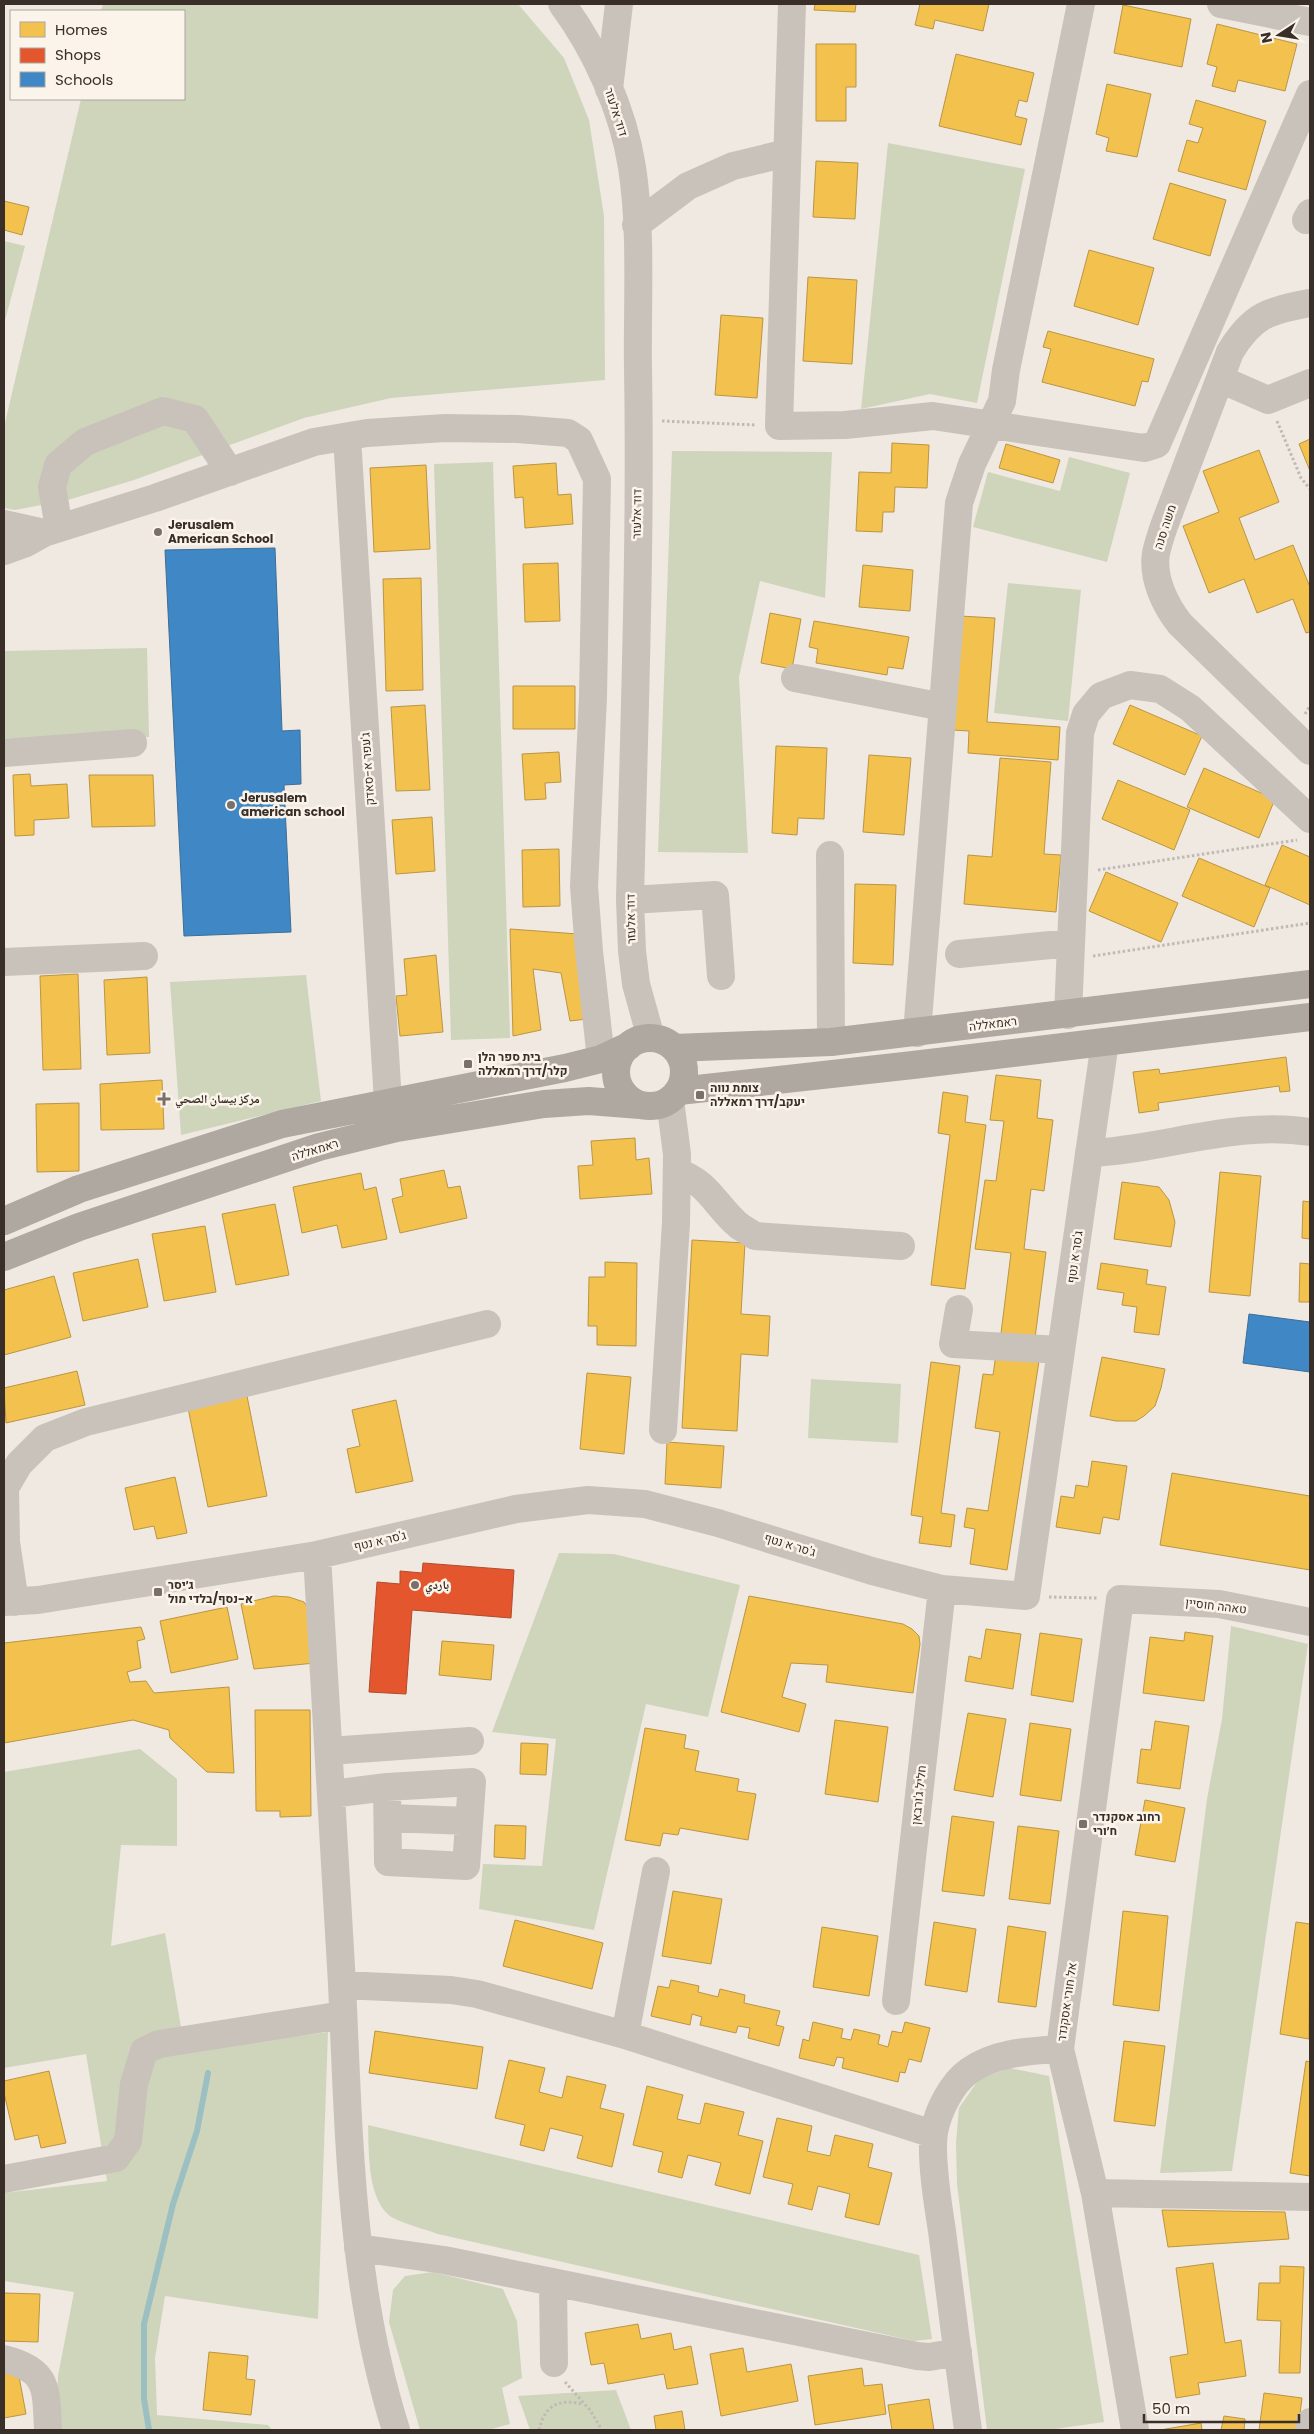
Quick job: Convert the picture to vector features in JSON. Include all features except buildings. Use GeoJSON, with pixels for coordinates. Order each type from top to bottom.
{"type":"FeatureCollection","features":[{"type":"Feature","properties":{"kind":"highway","name":"ראמאללה"},"geometry":{"type":"LineString","coordinates":[[4,1221],[79,1189],[282,1124],[602,1059],[651,1044],[832,1042],[1310,984]]}},
{"type":"Feature","properties":{"kind":"highway"},"geometry":{"type":"LineString","coordinates":[[674,1096],[683,1080],[684,1069],[681,1058],[651,1044],[621,1055],[617,1066],[617,1079],[621,1090],[629,1099],[640,1105],[660,1105],[674,1096],[1310,1017]]}},
{"type":"Feature","properties":{"kind":"highway","name":"ראמאללה"},"geometry":{"type":"LineString","coordinates":[[4,1257],[78,1226],[319,1147],[388,1130],[544,1104],[589,1101],[640,1105]]}},
{"type":"Feature","properties":{"kind":"street","name":"דוד אלעזר"},"geometry":{"type":"LineString","coordinates":[[562,4],[587,42],[609,88],[631,165],[636,225],[639,420],[630,900],[632,951],[636,984],[651,1044]]}},
{"type":"Feature","properties":{"kind":"street"},"geometry":{"type":"LineString","coordinates":[[609,88],[619,4]]}},
{"type":"Feature","properties":{"kind":"street"},"geometry":{"type":"LineString","coordinates":[[792,4],[779,426],[845,425],[933,416],[1144,448],[1157,444],[1310,94]]}},
{"type":"Feature","properties":{"kind":"street"},"geometry":{"type":"LineString","coordinates":[[917,1033],[959,503],[972,464],[1002,401],[1008,360],[1081,4]]}},
{"type":"Feature","properties":{"kind":"street"},"geometry":{"type":"LineString","coordinates":[[1221,4],[1310,22]]}},
{"type":"Feature","properties":{"kind":"street"},"geometry":{"type":"LineString","coordinates":[[636,225],[688,186],[733,166],[787,153]]}},
{"type":"Feature","properties":{"kind":"street","name":"משה סנה"},"geometry":{"type":"LineString","coordinates":[[1310,302],[1281,309],[1254,321],[1245,329],[1230,352],[1164,526],[1156,555],[1159,586],[1169,610],[1180,624],[1310,751]]}},
{"type":"Feature","properties":{"kind":"street"},"geometry":{"type":"LineString","coordinates":[[1220,379],[1268,400],[1310,383]]}},
{"type":"Feature","properties":{"kind":"street"},"geometry":{"type":"LineString","coordinates":[[52,530],[52,487],[58,464],[85,442],[163,411],[195,419],[230,472]]}},
{"type":"Feature","properties":{"kind":"street"},"geometry":{"type":"LineString","coordinates":[[4,550],[26,543],[52,530],[230,472],[314,442],[347,436],[445,428],[518,429],[568,433],[579,440],[597,479],[593,696],[584,886],[589,951],[602,1059]]}},
{"type":"Feature","properties":{"kind":"street","name":"ג'עפר א-סאדק"},"geometry":{"type":"LineString","coordinates":[[347,436],[388,1102]]}},
{"type":"Feature","properties":{"kind":"street"},"geometry":{"type":"LineString","coordinates":[[4,524],[52,530]]}},
{"type":"Feature","properties":{"kind":"street"},"geometry":{"type":"LineString","coordinates":[[795,678],[943,707]]}},
{"type":"Feature","properties":{"kind":"street"},"geometry":{"type":"LineString","coordinates":[[1068,1014],[1080,733],[1086,714],[1101,696],[1130,685],[1160,688],[1190,708],[1305,829]]}},
{"type":"Feature","properties":{"kind":"street"},"geometry":{"type":"LineString","coordinates":[[4,753],[133,743]]}},
{"type":"Feature","properties":{"kind":"street"},"geometry":{"type":"LineString","coordinates":[[830,855],[832,1042]]}},
{"type":"Feature","properties":{"kind":"street"},"geometry":{"type":"LineString","coordinates":[[630,900],[715,895],[721,976]]}},
{"type":"Feature","properties":{"kind":"street"},"geometry":{"type":"LineString","coordinates":[[959,954],[1071,951]]}},
{"type":"Feature","properties":{"kind":"street"},"geometry":{"type":"LineString","coordinates":[[4,962],[144,956]]}},
{"type":"Feature","properties":{"kind":"street","name":"ג'סר א נטף"},"geometry":{"type":"LineString","coordinates":[[10,1602],[38,1600],[318,1555],[516,1509],[588,1500],[645,1504],[718,1523],[872,1571],[942,1589],[1026,1596],[1105,1042]]}},
{"type":"Feature","properties":{"kind":"street"},"geometry":{"type":"LineString","coordinates":[[663,1430],[676,1223],[674,1096]]}},
{"type":"Feature","properties":{"kind":"street"},"geometry":{"type":"LineString","coordinates":[[1089,1153],[1117,1150],[1200,1135],[1270,1130],[1310,1132]]}},
{"type":"Feature","properties":{"kind":"street"},"geometry":{"type":"LineString","coordinates":[[676,1172],[691,1177],[704,1187],[738,1224],[755,1236],[901,1246]]}},
{"type":"Feature","properties":{"kind":"street"},"geometry":{"type":"LineString","coordinates":[[959,1309],[953,1344],[1062,1350]]}},
{"type":"Feature","properties":{"kind":"street"},"geometry":{"type":"LineString","coordinates":[[10,1602],[5,1488],[19,1464],[45,1438],[86,1422],[487,1324]]}},
{"type":"Feature","properties":{"kind":"street"},"geometry":{"type":"LineString","coordinates":[[318,1555],[342,1985],[349,2164],[358,2248],[369,2319],[386,2398],[396,2430]]}},
{"type":"Feature","properties":{"kind":"street","name":"חליל ג'ורבאן"},"geometry":{"type":"LineString","coordinates":[[896,2001],[942,1589]]}},
{"type":"Feature","properties":{"kind":"street","name":"טאהה חוסיין"},"geometry":{"type":"LineString","coordinates":[[1120,1599],[1219,1604],[1310,1622]]}},
{"type":"Feature","properties":{"kind":"street","name":"אל חורי אסקנדר"},"geometry":{"type":"LineString","coordinates":[[1120,1599],[1060,2049],[1095,2193],[1135,2430]]}},
{"type":"Feature","properties":{"kind":"street"},"geometry":{"type":"LineString","coordinates":[[329,1751],[470,1741]]}},
{"type":"Feature","properties":{"kind":"street"},"geometry":{"type":"LineString","coordinates":[[331,1794],[387,1786],[472,1782],[466,1866],[388,1862],[387,1786]]}},
{"type":"Feature","properties":{"kind":"street"},"geometry":{"type":"LineString","coordinates":[[388,1818],[469,1821]]}},
{"type":"Feature","properties":{"kind":"street"},"geometry":{"type":"LineString","coordinates":[[625,2035],[656,1872]]}},
{"type":"Feature","properties":{"kind":"street"},"geometry":{"type":"LineString","coordinates":[[342,1985],[443,1990],[477,1994],[625,2035],[933,2134]]}},
{"type":"Feature","properties":{"kind":"street"},"geometry":{"type":"LineString","coordinates":[[4,2179],[116,2158],[128,2141],[134,2084],[144,2051],[159,2044],[343,2015]]}},
{"type":"Feature","properties":{"kind":"street"},"geometry":{"type":"LineString","coordinates":[[968,2430],[936,2184],[933,2134],[938,2116],[946,2100],[955,2086],[969,2071],[993,2059],[1020,2052],[1060,2049]]}},
{"type":"Feature","properties":{"kind":"street"},"geometry":{"type":"LineString","coordinates":[[1095,2193],[1310,2198]]}},
{"type":"Feature","properties":{"kind":"street"},"geometry":{"type":"LineString","coordinates":[[358,2248],[444,2260],[917,2356],[930,2357],[958,2352]]}},
{"type":"Feature","properties":{"kind":"street"},"geometry":{"type":"LineString","coordinates":[[553,2282],[554,2363]]}},
{"type":"Feature","properties":{"kind":"street"},"geometry":{"type":"LineString","coordinates":[[4,2359],[24,2364],[42,2379],[48,2430]]}},
{"type":"Feature","properties":{"kind":"street"},"geometry":{"type":"LineString","coordinates":[[1309,2430],[1310,2422]]}},
{"type":"Feature","properties":{"kind":"path"},"geometry":{"type":"LineString","coordinates":[[1268,400],[1301,478],[1310,489]]}},
{"type":"Feature","properties":{"kind":"path"},"geometry":{"type":"LineString","coordinates":[[639,420],[779,426]]}},
{"type":"Feature","properties":{"kind":"path"},"geometry":{"type":"LineString","coordinates":[[1073,874],[1305,829]]}},
{"type":"Feature","properties":{"kind":"path"},"geometry":{"type":"LineString","coordinates":[[1071,951],[1310,923]]}},
{"type":"Feature","properties":{"kind":"path"},"geometry":{"type":"LineString","coordinates":[[1026,1596],[1120,1599]]}},
{"type":"Feature","properties":{"kind":"path"},"geometry":{"type":"LineString","coordinates":[[554,2363],[568,2387],[584,2404],[602,2430]]}},
{"type":"Feature","properties":{"kind":"path"},"geometry":{"type":"LineString","coordinates":[[540,2430],[541,2422],[551,2407],[566,2400],[584,2404]]}},
{"type":"Feature","properties":{"kind":"green space"},"geometry":{"type":"Polygon","coordinates":[[[103,4],[518,4],[564,58],[589,120],[604,216],[605,380],[391,398],[304,418],[134,480],[68,500],[15,510],[4,508],[4,427],[81,100],[185,100],[185,10],[101,10],[103,4]]]}},
{"type":"Feature","properties":{"kind":"green space"},"geometry":{"type":"Polygon","coordinates":[[[888,143],[1025,169],[977,403],[930,394],[861,409],[888,143]]]}},
{"type":"Feature","properties":{"kind":"green space"},"geometry":{"type":"Polygon","coordinates":[[[4,241],[25,246],[4,324],[4,241]]]}},
{"type":"Feature","properties":{"kind":"green space"},"geometry":{"type":"Polygon","coordinates":[[[672,451],[832,452],[825,598],[760,581],[739,677],[748,853],[658,852],[672,451]]]}},
{"type":"Feature","properties":{"kind":"green space"},"geometry":{"type":"Polygon","coordinates":[[[1069,457],[1130,473],[1107,562],[973,527],[988,472],[1060,491],[1069,457]]]}},
{"type":"Feature","properties":{"kind":"green space"},"geometry":{"type":"Polygon","coordinates":[[[493,462],[510,1038],[451,1040],[434,464],[493,462]]]}},
{"type":"Feature","properties":{"kind":"green space"},"geometry":{"type":"Polygon","coordinates":[[[1008,583],[1081,590],[1068,721],[994,713],[1008,583]]]}},
{"type":"Feature","properties":{"kind":"green space"},"geometry":{"type":"Polygon","coordinates":[[[147,648],[149,737],[4,739],[4,651],[147,648]]]}},
{"type":"Feature","properties":{"kind":"green space"},"geometry":{"type":"Polygon","coordinates":[[[306,975],[321,1101],[181,1135],[170,982],[306,975]]]}},
{"type":"Feature","properties":{"kind":"green space"},"geometry":{"type":"Polygon","coordinates":[[[811,1379],[901,1384],[898,1443],[808,1438],[811,1379]]]}},
{"type":"Feature","properties":{"kind":"green space"},"geometry":{"type":"Polygon","coordinates":[[[559,1553],[614,1554],[740,1585],[708,1717],[646,1704],[594,1930],[479,1909],[483,1864],[542,1866],[556,1739],[492,1732],[559,1553]]]}},
{"type":"Feature","properties":{"kind":"green space"},"geometry":{"type":"Polygon","coordinates":[[[1231,1626],[1308,1644],[1232,2171],[1160,2173],[1207,1799],[1222,1719],[1231,1626]]]}},
{"type":"Feature","properties":{"kind":"green space"},"geometry":{"type":"Polygon","coordinates":[[[140,1749],[177,1779],[177,1846],[121,1845],[111,1946],[165,1933],[185,2051],[328,2032],[318,2319],[165,2296],[155,2358],[157,2415],[268,2425],[272,2430],[55,2430],[58,2376],[74,2292],[4,2281],[4,2193],[107,2181],[86,2054],[4,2068],[4,1772],[140,1749]]]}},
{"type":"Feature","properties":{"kind":"green space"},"geometry":{"type":"Polygon","coordinates":[[[1010,2068],[1049,2076],[1104,2422],[1048,2430],[987,2430],[957,2184],[956,2143],[959,2108],[979,2079],[1010,2068]]]}},
{"type":"Feature","properties":{"kind":"green space"},"geometry":{"type":"Polygon","coordinates":[[[368,2125],[919,2255],[932,2339],[914,2341],[438,2234],[406,2223],[390,2216],[382,2208],[377,2198],[369,2161],[368,2125]]]}},
{"type":"Feature","properties":{"kind":"green space"},"geometry":{"type":"Polygon","coordinates":[[[433,2272],[503,2289],[517,2321],[522,2378],[502,2388],[510,2424],[488,2430],[420,2430],[389,2322],[393,2290],[405,2276],[433,2272]]]}},
{"type":"Feature","properties":{"kind":"green space"},"geometry":{"type":"Polygon","coordinates":[[[616,2390],[631,2430],[530,2430],[518,2396],[616,2390]]]}},
{"type":"Feature","properties":{"kind":"waterway"},"geometry":{"type":"LineString","coordinates":[[149,2430],[144,2399],[144,2324],[173,2204],[197,2131],[208,2073]]}},
{"type":"Feature","properties":{"kind":"place","name":"Jerusalem American School"},"geometry":{"type":"Point","coordinates":[158,532]}},
{"type":"Feature","properties":{"kind":"place","name":"Jerusalem american school"},"geometry":{"type":"Point","coordinates":[231,805]}},
{"type":"Feature","properties":{"kind":"place","name":"בית ספר הלן קלר/דרך רמאללה"},"geometry":{"type":"Point","coordinates":[468,1064]}},
{"type":"Feature","properties":{"kind":"place","name":"צומת נווה יעקב/דרך רמאללה"},"geometry":{"type":"Point","coordinates":[700,1095]}},
{"type":"Feature","properties":{"kind":"place","name":"مركز بيسان الصحي"},"geometry":{"type":"Point","coordinates":[164,1099]}},
{"type":"Feature","properties":{"kind":"place","name":"باردي"},"geometry":{"type":"Point","coordinates":[415,1585]}},
{"type":"Feature","properties":{"kind":"place","name":"ג׳יסר א-נסף/בלדי מול"},"geometry":{"type":"Point","coordinates":[158,1592]}},
{"type":"Feature","properties":{"kind":"place","name":"רחוב אסקנדר ח׳ורי"},"geometry":{"type":"Point","coordinates":[1083,1824]}}]}
